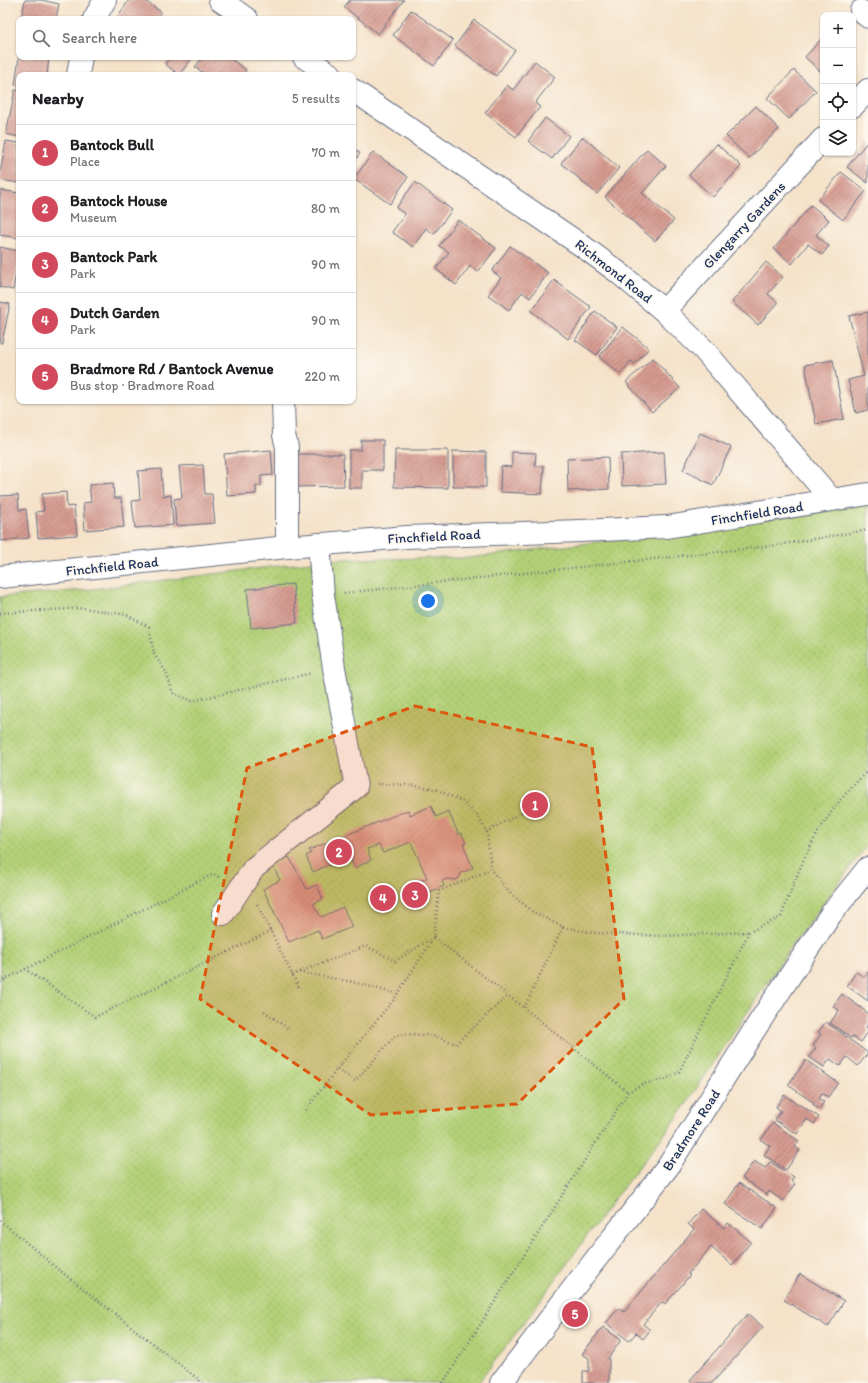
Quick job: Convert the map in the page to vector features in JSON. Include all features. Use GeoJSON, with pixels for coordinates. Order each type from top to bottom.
{"type":"FeatureCollection","features":[{"type":"Feature","properties":{"kind":"street"},"geometry":{"type":"LineString","coordinates":[[96,16],[105,0]]}},
{"type":"Feature","properties":{"kind":"street"},"geometry":{"type":"LineString","coordinates":[[220,0],[243,16]]}},
{"type":"Feature","properties":{"kind":"street"},"geometry":{"type":"LineString","coordinates":[[79,72],[81,60]]}},
{"type":"Feature","properties":{"kind":"street"},"geometry":{"type":"LineString","coordinates":[[308,60],[326,72]]}},
{"type":"Feature","properties":{"kind":"street"},"geometry":{"type":"LineString","coordinates":[[856,103],[868,90]]}},
{"type":"Feature","properties":{"kind":"street","name":"Richmond Road"},"geometry":{"type":"LineString","coordinates":[[356,92],[581,245],[619,273],[664,311],[704,350],[832,500]]}},
{"type":"Feature","properties":{"kind":"street","name":"Glengarry Gardens"},"geometry":{"type":"LineString","coordinates":[[664,311],[820,142]]}},
{"type":"Feature","properties":{"kind":"street"},"geometry":{"type":"LineString","coordinates":[[283,404],[284,435],[287,447],[287,547]]}},
{"type":"Feature","properties":{"kind":"street","name":"Finchfield Road"},"geometry":{"type":"LineString","coordinates":[[0,577],[319,544],[414,537],[666,527],[868,494]]}},
{"type":"Feature","properties":{"kind":"street"},"geometry":{"type":"LineString","coordinates":[[223,914],[254,868],[356,787],[334,668],[323,595],[319,544]]}},
{"type":"Feature","properties":{"kind":"street","name":"Bradmore Road"},"geometry":{"type":"LineString","coordinates":[[501,1383],[667,1168],[760,1021],[831,914],[868,868]]}},
{"type":"Feature","properties":{"kind":"path"},"geometry":{"type":"LineString","coordinates":[[323,595],[771,546],[868,530]]}},
{"type":"Feature","properties":{"kind":"path"},"geometry":{"type":"LineString","coordinates":[[0,613],[83,608],[127,615],[149,627],[154,654],[166,672],[173,693],[192,701],[334,668]]}},
{"type":"Feature","properties":{"kind":"path"},"geometry":{"type":"LineString","coordinates":[[356,787],[382,783],[411,784],[435,789],[462,801],[477,815],[486,832],[490,870],[508,891],[533,912],[563,927],[594,933],[661,936],[749,932],[781,917],[797,874],[815,836],[835,806],[868,771]]}},
{"type":"Feature","properties":{"kind":"path"},"geometry":{"type":"LineString","coordinates":[[486,832],[528,809]]}},
{"type":"Feature","properties":{"kind":"path"},"geometry":{"type":"LineString","coordinates":[[306,1110],[397,994],[434,937],[439,891],[490,870]]}},
{"type":"Feature","properties":{"kind":"path"},"geometry":{"type":"LineString","coordinates":[[0,982],[213,874],[251,891],[299,988]]}},
{"type":"Feature","properties":{"kind":"path"},"geometry":{"type":"LineString","coordinates":[[524,1008],[563,927]]}},
{"type":"Feature","properties":{"kind":"path"},"geometry":{"type":"LineString","coordinates":[[25,969],[95,1017],[270,931]]}},
{"type":"Feature","properties":{"kind":"path"},"geometry":{"type":"LineString","coordinates":[[443,1383],[628,1092],[643,1084],[666,1079],[679,1072],[749,932]]}},
{"type":"Feature","properties":{"kind":"path"},"geometry":{"type":"LineString","coordinates":[[434,937],[628,1092]]}},
{"type":"Feature","properties":{"kind":"path"},"geometry":{"type":"LineString","coordinates":[[292,975],[366,946],[395,961],[434,937]]}},
{"type":"Feature","properties":{"kind":"path"},"geometry":{"type":"LineString","coordinates":[[299,972],[352,982],[397,994]]}},
{"type":"Feature","properties":{"kind":"path"},"geometry":{"type":"LineString","coordinates":[[337,1069],[355,1081],[394,1036],[407,1034],[423,1035],[438,1037],[456,1044],[507,996]]}},
{"type":"Feature","properties":{"kind":"path"},"geometry":{"type":"LineString","coordinates":[[264,1012],[290,1030]]}},
{"type":"Feature","properties":{"kind":"path"},"geometry":{"type":"LineString","coordinates":[[0,1220],[54,1266],[203,1383]]}},
{"type":"Feature","properties":{"kind":"highlighted area"},"geometry":{"type":"Polygon","coordinates":[[[415,706],[592,747],[624,999],[517,1104],[371,1115],[200,999],[247,768],[415,706]]]}},
{"type":"Feature","properties":{"kind":"green space"},"geometry":{"type":"Polygon","coordinates":[[[868,504],[868,844],[791,947],[674,1122],[614,1199],[478,1383],[0,1383],[0,597],[85,590],[334,559],[469,558],[652,535],[868,504]]]}},
{"type":"Feature","properties":{"kind":"building"},"geometry":{"type":"Polygon","coordinates":[[[25,0],[41,0],[59,4],[57,16],[22,16],[25,0]]]}},
{"type":"Feature","properties":{"kind":"building"},"geometry":{"type":"Polygon","coordinates":[[[129,0],[144,0],[161,12],[158,16],[118,16],[129,0]]]}},
{"type":"Feature","properties":{"kind":"building"},"geometry":{"type":"Polygon","coordinates":[[[350,0],[404,0],[378,34],[344,7],[350,0]]]}},
{"type":"Feature","properties":{"kind":"building"},"geometry":{"type":"Polygon","coordinates":[[[411,10],[453,40],[434,66],[393,35],[411,10]]]}},
{"type":"Feature","properties":{"kind":"building"},"geometry":{"type":"Polygon","coordinates":[[[474,20],[515,50],[496,76],[455,46],[474,20]]]}},
{"type":"Feature","properties":{"kind":"building"},"geometry":{"type":"Polygon","coordinates":[[[820,40],[820,71],[805,57],[820,40]]]}},
{"type":"Feature","properties":{"kind":"building"},"geometry":{"type":"Polygon","coordinates":[[[19,60],[49,60],[47,72],[17,72],[19,60]]]}},
{"type":"Feature","properties":{"kind":"building"},"geometry":{"type":"Polygon","coordinates":[[[168,60],[191,60],[181,72],[175,72],[165,64],[168,60]]]}},
{"type":"Feature","properties":{"kind":"building"},"geometry":{"type":"Polygon","coordinates":[[[201,60],[232,60],[246,70],[245,72],[202,72],[195,67],[201,60]]]}},
{"type":"Feature","properties":{"kind":"building"},"geometry":{"type":"Polygon","coordinates":[[[535,61],[555,77],[535,103],[540,107],[516,137],[485,113],[507,85],[513,90],[535,61]]]}},
{"type":"Feature","properties":{"kind":"building"},"geometry":{"type":"Polygon","coordinates":[[[794,70],[816,91],[789,119],[767,98],[794,70]]]}},
{"type":"Feature","properties":{"kind":"building"},"geometry":{"type":"Polygon","coordinates":[[[15,90],[16,90],[16,136],[6,134],[15,90]]]}},
{"type":"Feature","properties":{"kind":"building"},"geometry":{"type":"Polygon","coordinates":[[[756,106],[779,129],[749,158],[726,136],[756,106]]]}},
{"type":"Feature","properties":{"kind":"building"},"geometry":{"type":"Polygon","coordinates":[[[545,118],[569,136],[552,159],[528,141],[545,118]]]}},
{"type":"Feature","properties":{"kind":"building"},"geometry":{"type":"Polygon","coordinates":[[[583,137],[619,168],[597,194],[561,163],[583,137]]]}},
{"type":"Feature","properties":{"kind":"building"},"geometry":{"type":"Polygon","coordinates":[[[6,141],[16,143],[16,183],[0,180],[6,141]]]}},
{"type":"Feature","properties":{"kind":"building"},"geometry":{"type":"Polygon","coordinates":[[[868,141],[868,183],[847,167],[868,141]]]}},
{"type":"Feature","properties":{"kind":"building"},"geometry":{"type":"Polygon","coordinates":[[[717,144],[741,166],[713,197],[689,175],[717,144]]]}},
{"type":"Feature","properties":{"kind":"building"},"geometry":{"type":"Polygon","coordinates":[[[647,149],[666,166],[642,193],[674,220],[655,241],[605,197],[647,149]]]}},
{"type":"Feature","properties":{"kind":"building"},"geometry":{"type":"Polygon","coordinates":[[[356,150],[360,153],[356,159],[356,150]]]}},
{"type":"Feature","properties":{"kind":"building"},"geometry":{"type":"Polygon","coordinates":[[[373,152],[408,177],[390,204],[356,180],[356,176],[373,152]]]}},
{"type":"Feature","properties":{"kind":"building"},"geometry":{"type":"Polygon","coordinates":[[[841,172],[866,191],[843,220],[818,200],[841,172]]]}},
{"type":"Feature","properties":{"kind":"building"},"geometry":{"type":"Polygon","coordinates":[[[415,182],[452,210],[434,234],[426,228],[413,247],[392,232],[405,214],[396,208],[415,182]]]}},
{"type":"Feature","properties":{"kind":"building"},"geometry":{"type":"Polygon","coordinates":[[[0,190],[16,193],[16,238],[0,235],[0,190]]]}},
{"type":"Feature","properties":{"kind":"building"},"geometry":{"type":"Polygon","coordinates":[[[811,205],[829,220],[816,235],[829,246],[822,255],[808,244],[792,264],[774,249],[811,205]]]}},
{"type":"Feature","properties":{"kind":"building"},"geometry":{"type":"Polygon","coordinates":[[[458,220],[496,248],[478,272],[470,266],[456,285],[436,269],[449,252],[439,246],[458,220]]]}},
{"type":"Feature","properties":{"kind":"building"},"geometry":{"type":"Polygon","coordinates":[[[510,246],[548,273],[530,298],[522,292],[509,310],[488,295],[501,278],[492,271],[510,246]]]}},
{"type":"Feature","properties":{"kind":"building"},"geometry":{"type":"Polygon","coordinates":[[[0,247],[16,250],[16,274],[13,290],[0,287],[0,247]]]}},
{"type":"Feature","properties":{"kind":"building"},"geometry":{"type":"Polygon","coordinates":[[[766,262],[783,277],[768,294],[778,303],[758,325],[732,302],[766,262]]]}},
{"type":"Feature","properties":{"kind":"building"},"geometry":{"type":"Polygon","coordinates":[[[554,280],[591,307],[568,339],[531,311],[554,280]]]}},
{"type":"Feature","properties":{"kind":"building"},"geometry":{"type":"Polygon","coordinates":[[[0,302],[10,304],[2,343],[0,343],[0,302]]]}},
{"type":"Feature","properties":{"kind":"building"},"geometry":{"type":"Polygon","coordinates":[[[595,311],[617,327],[597,355],[575,340],[595,311]]]}},
{"type":"Feature","properties":{"kind":"building"},"geometry":{"type":"Polygon","coordinates":[[[868,312],[868,410],[856,413],[848,380],[864,376],[849,316],[868,312]]]}},
{"type":"Feature","properties":{"kind":"building"},"geometry":{"type":"Polygon","coordinates":[[[623,327],[649,348],[635,364],[631,361],[620,374],[599,357],[623,327]]]}},
{"type":"Feature","properties":{"kind":"building"},"geometry":{"type":"Polygon","coordinates":[[[653,358],[680,388],[652,412],[626,382],[653,358]]]}},
{"type":"Feature","properties":{"kind":"building"},"geometry":{"type":"Polygon","coordinates":[[[833,360],[844,419],[816,424],[805,365],[833,360]]]}},
{"type":"Feature","properties":{"kind":"building"},"geometry":{"type":"Polygon","coordinates":[[[700,433],[731,447],[713,485],[683,470],[700,433]]]}},
{"type":"Feature","properties":{"kind":"building"},"geometry":{"type":"Polygon","coordinates":[[[361,440],[383,440],[383,470],[362,470],[362,488],[349,488],[349,450],[361,450],[361,440]]]}},
{"type":"Feature","properties":{"kind":"building"},"geometry":{"type":"Polygon","coordinates":[[[271,450],[273,475],[261,476],[261,486],[256,486],[256,494],[227,496],[224,454],[271,450]]]}},
{"type":"Feature","properties":{"kind":"building"},"geometry":{"type":"Polygon","coordinates":[[[395,450],[448,450],[448,488],[394,487],[395,450]]]}},
{"type":"Feature","properties":{"kind":"building"},"geometry":{"type":"Polygon","coordinates":[[[453,451],[486,452],[486,487],[453,487],[453,451]]]}},
{"type":"Feature","properties":{"kind":"building"},"geometry":{"type":"Polygon","coordinates":[[[512,452],[536,453],[535,466],[544,466],[542,494],[500,492],[501,466],[512,467],[512,452]]]}},
{"type":"Feature","properties":{"kind":"building"},"geometry":{"type":"Polygon","coordinates":[[[664,452],[666,484],[622,486],[621,454],[664,452]]]}},
{"type":"Feature","properties":{"kind":"building"},"geometry":{"type":"Polygon","coordinates":[[[292,454],[343,454],[344,486],[293,487],[292,454]]]}},
{"type":"Feature","properties":{"kind":"building"},"geometry":{"type":"Polygon","coordinates":[[[608,457],[609,489],[568,491],[567,459],[608,457]]]}},
{"type":"Feature","properties":{"kind":"building"},"geometry":{"type":"Polygon","coordinates":[[[203,465],[205,494],[212,494],[215,523],[176,526],[174,499],[182,498],[179,466],[203,465]]]}},
{"type":"Feature","properties":{"kind":"building"},"geometry":{"type":"Polygon","coordinates":[[[161,469],[163,496],[171,495],[173,525],[135,528],[132,501],[140,500],[138,471],[161,469]]]}},
{"type":"Feature","properties":{"kind":"building"},"geometry":{"type":"Polygon","coordinates":[[[113,483],[114,498],[121,498],[124,527],[85,530],[83,503],[91,502],[89,485],[113,483]]]}},
{"type":"Feature","properties":{"kind":"building"},"geometry":{"type":"Polygon","coordinates":[[[66,492],[67,507],[74,506],[77,535],[38,538],[36,512],[44,511],[42,494],[66,492]]]}},
{"type":"Feature","properties":{"kind":"building"},"geometry":{"type":"Polygon","coordinates":[[[18,495],[19,510],[26,509],[29,538],[0,541],[0,496],[18,495]]]}},
{"type":"Feature","properties":{"kind":"building"},"geometry":{"type":"Polygon","coordinates":[[[293,584],[297,623],[251,628],[247,589],[293,584]]]}},
{"type":"Feature","properties":{"kind":"building"},"geometry":{"type":"Polygon","coordinates":[[[431,806],[436,817],[448,811],[459,835],[461,833],[466,843],[463,844],[473,868],[461,873],[460,877],[456,880],[447,879],[442,881],[444,886],[420,896],[415,883],[427,878],[411,842],[383,853],[379,845],[367,849],[371,860],[355,868],[349,856],[313,872],[306,856],[311,853],[309,850],[408,810],[410,815],[431,806]]]}},
{"type":"Feature","properties":{"kind":"building"},"geometry":{"type":"Polygon","coordinates":[[[289,857],[307,889],[317,885],[323,899],[313,904],[321,917],[343,907],[352,927],[322,939],[318,930],[289,942],[263,889],[280,880],[272,865],[289,857]]]}},
{"type":"Feature","properties":{"kind":"building"},"geometry":{"type":"Polygon","coordinates":[[[856,972],[864,977],[868,972],[868,1001],[847,986],[856,972]]]}},
{"type":"Feature","properties":{"kind":"building"},"geometry":{"type":"Polygon","coordinates":[[[842,994],[868,1013],[868,1024],[866,1027],[868,1032],[861,1042],[852,1036],[851,1038],[830,1023],[839,1010],[833,1006],[842,994]]]}},
{"type":"Feature","properties":{"kind":"building"},"geometry":{"type":"Polygon","coordinates":[[[826,1022],[868,1053],[858,1066],[847,1057],[840,1066],[830,1059],[824,1067],[809,1057],[816,1048],[813,1046],[821,1034],[818,1032],[826,1022]]]}},
{"type":"Feature","properties":{"kind":"building"},"geometry":{"type":"Polygon","coordinates":[[[806,1060],[838,1083],[828,1097],[822,1093],[819,1098],[824,1102],[819,1109],[813,1105],[814,1103],[788,1085],[806,1060]]]}},
{"type":"Feature","properties":{"kind":"building"},"geometry":{"type":"Polygon","coordinates":[[[784,1095],[819,1117],[814,1124],[807,1119],[797,1134],[775,1120],[781,1111],[776,1107],[784,1095]]]}},
{"type":"Feature","properties":{"kind":"building"},"geometry":{"type":"Polygon","coordinates":[[[773,1123],[799,1141],[795,1147],[800,1150],[786,1170],[764,1155],[770,1146],[761,1140],[773,1123]]]}},
{"type":"Feature","properties":{"kind":"building"},"geometry":{"type":"Polygon","coordinates":[[[754,1161],[765,1168],[770,1162],[794,1177],[791,1181],[795,1184],[783,1201],[769,1191],[767,1195],[742,1178],[754,1161]]]}},
{"type":"Feature","properties":{"kind":"building"},"geometry":{"type":"Polygon","coordinates":[[[739,1183],[777,1208],[762,1229],[725,1204],[739,1183]]]}},
{"type":"Feature","properties":{"kind":"building"},"geometry":{"type":"Polygon","coordinates":[[[701,1209],[724,1228],[728,1223],[751,1242],[732,1265],[711,1247],[688,1274],[690,1275],[681,1286],[665,1304],[662,1302],[643,1324],[650,1330],[643,1339],[636,1333],[629,1341],[606,1323],[619,1308],[624,1312],[694,1229],[688,1224],[701,1209]]]}},
{"type":"Feature","properties":{"kind":"building"},"geometry":{"type":"Polygon","coordinates":[[[800,1274],[844,1301],[828,1327],[784,1300],[800,1274]]]}},
{"type":"Feature","properties":{"kind":"building"},"geometry":{"type":"Polygon","coordinates":[[[748,1314],[763,1327],[712,1383],[693,1383],[690,1380],[748,1314]]]}},
{"type":"Feature","properties":{"kind":"building"},"geometry":{"type":"Polygon","coordinates":[[[603,1327],[621,1340],[609,1357],[609,1383],[583,1383],[583,1371],[589,1371],[589,1358],[582,1354],[603,1327]]]}},
{"type":"Feature","properties":{"kind":"place","name":"Bantock Bull"},"geometry":{"type":"Point","coordinates":[535,805]}},
{"type":"Feature","properties":{"kind":"place","name":"Bantock House"},"geometry":{"type":"Point","coordinates":[339,852]}},
{"type":"Feature","properties":{"kind":"place","name":"Bantock Park"},"geometry":{"type":"Point","coordinates":[415,895]}},
{"type":"Feature","properties":{"kind":"place","name":"Dutch Garden"},"geometry":{"type":"Point","coordinates":[383,898]}},
{"type":"Feature","properties":{"kind":"place","name":"Bradmore Rd / Bantock Avenue"},"geometry":{"type":"Point","coordinates":[575,1314]}}]}
